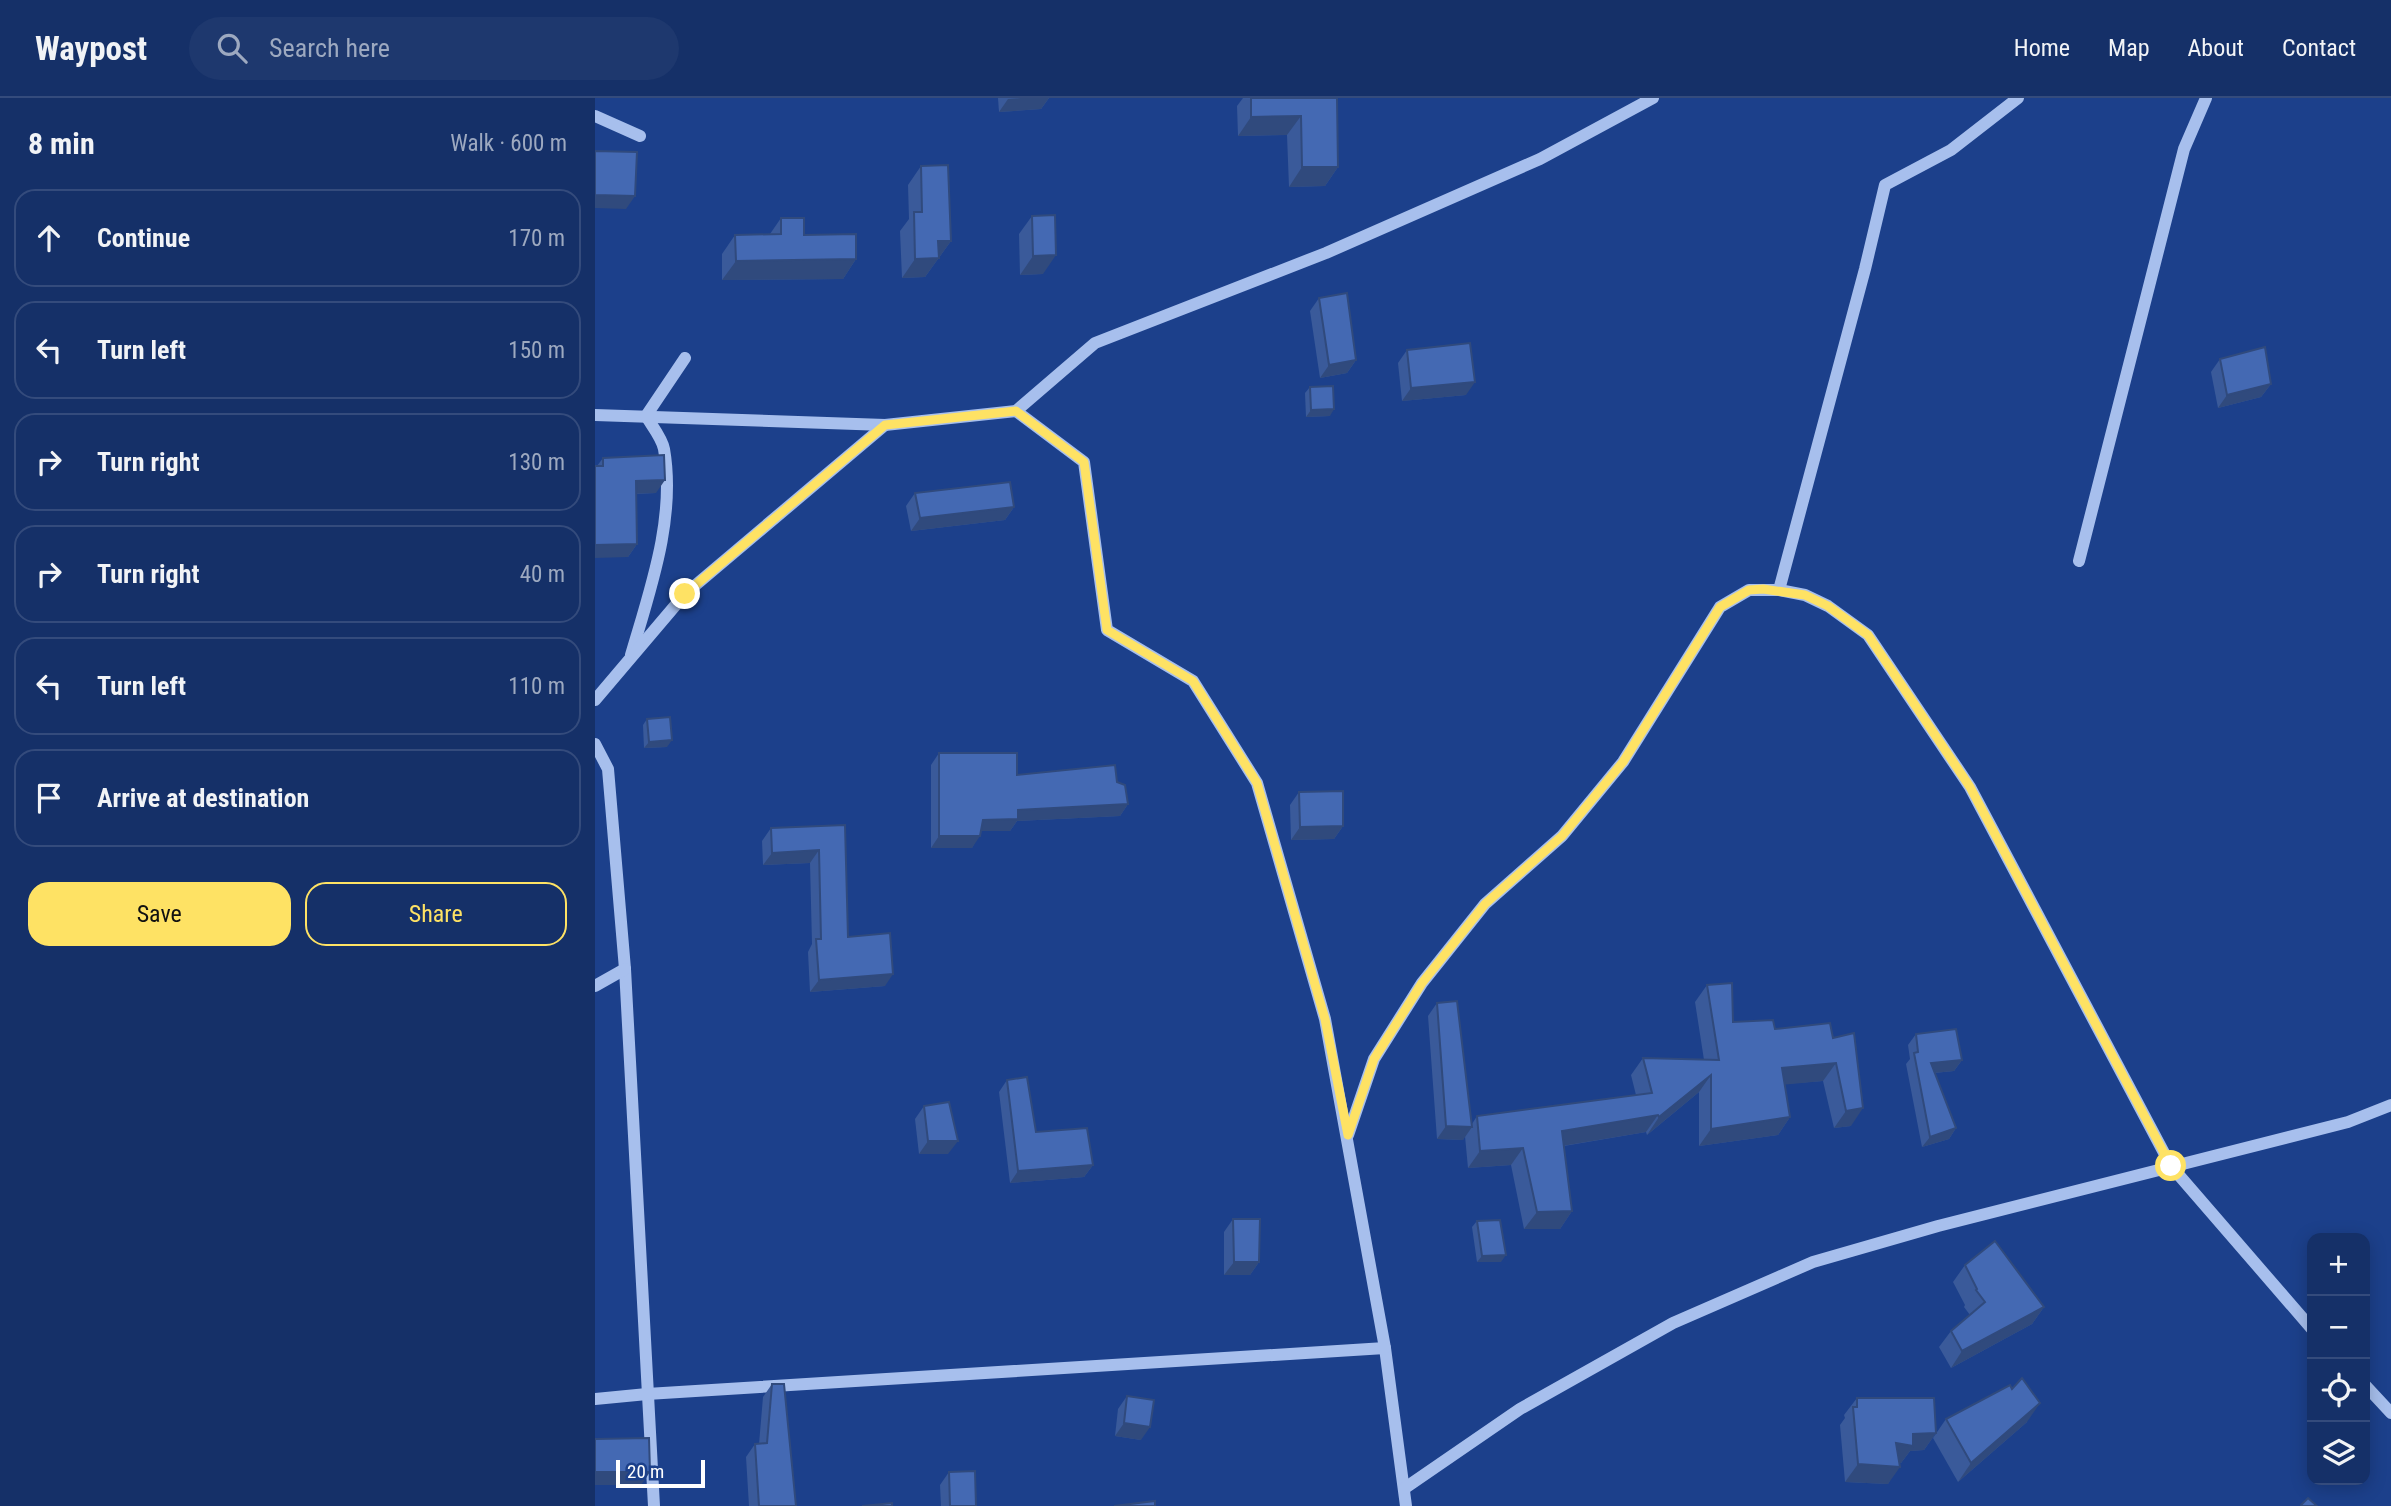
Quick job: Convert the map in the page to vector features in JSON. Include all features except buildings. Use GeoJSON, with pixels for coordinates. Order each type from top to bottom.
{"type":"FeatureCollection","features":[{"type":"Feature","properties":{"kind":"street"},"geometry":{"type":"LineString","coordinates":[[595,415],[885,425],[1016,411],[1095,343],[1326,253],[1540,159],[1653,98]]}},
{"type":"Feature","properties":{"kind":"street"},"geometry":{"type":"LineString","coordinates":[[1779,590],[1885,185],[1951,150],[2018,98]]}},
{"type":"Feature","properties":{"kind":"street"},"geometry":{"type":"LineString","coordinates":[[2079,561],[2184,149],[2206,98]]}},
{"type":"Feature","properties":{"kind":"street"},"geometry":{"type":"LineString","coordinates":[[595,116],[640,136]]}},
{"type":"Feature","properties":{"kind":"street"},"geometry":{"type":"LineString","coordinates":[[646,416],[685,358]]}},
{"type":"Feature","properties":{"kind":"street"},"geometry":{"type":"LineString","coordinates":[[1016,411],[1084,462],[1107,630],[1193,681],[1257,783],[1325,1019],[1385,1348],[1406,1506]]}},
{"type":"Feature","properties":{"kind":"street"},"geometry":{"type":"LineString","coordinates":[[629,660],[648,597],[667,509],[664,447],[646,416]]}},
{"type":"Feature","properties":{"kind":"street"},"geometry":{"type":"LineString","coordinates":[[595,700],[685,594],[885,425]]}},
{"type":"Feature","properties":{"kind":"street"},"geometry":{"type":"LineString","coordinates":[[1348,1135],[1374,1059],[1422,983],[1485,904],[1562,836],[1623,762],[1720,607],[1749,590],[1779,590],[1805,595],[1828,606],[1868,635],[1970,787],[2171,1166],[2307,1323]]}},
{"type":"Feature","properties":{"kind":"street"},"geometry":{"type":"LineString","coordinates":[[595,744],[608,769],[625,970],[654,1506]]}},
{"type":"Feature","properties":{"kind":"street"},"geometry":{"type":"LineString","coordinates":[[595,986],[625,970]]}},
{"type":"Feature","properties":{"kind":"street"},"geometry":{"type":"LineString","coordinates":[[1405,1488],[1520,1409],[1673,1323],[1813,1262],[1938,1226],[2348,1122],[2391,1105]]}},
{"type":"Feature","properties":{"kind":"street"},"geometry":{"type":"LineString","coordinates":[[595,1399],[1385,1348]]}},
{"type":"Feature","properties":{"kind":"street"},"geometry":{"type":"LineString","coordinates":[[2370,1390],[2391,1413]]}},
{"type":"Feature","properties":{"kind":"route"},"geometry":{"type":"LineString","coordinates":[[685,594],[885,425],[1016,411],[1084,462],[1107,630],[1193,681],[1257,783],[1325,1019],[1348,1135],[1374,1059],[1422,983],[1485,904],[1562,836],[1623,762],[1720,607],[1749,590],[1779,590],[1805,595],[1828,606],[1868,635],[1970,787],[2171,1166]]}}]}
